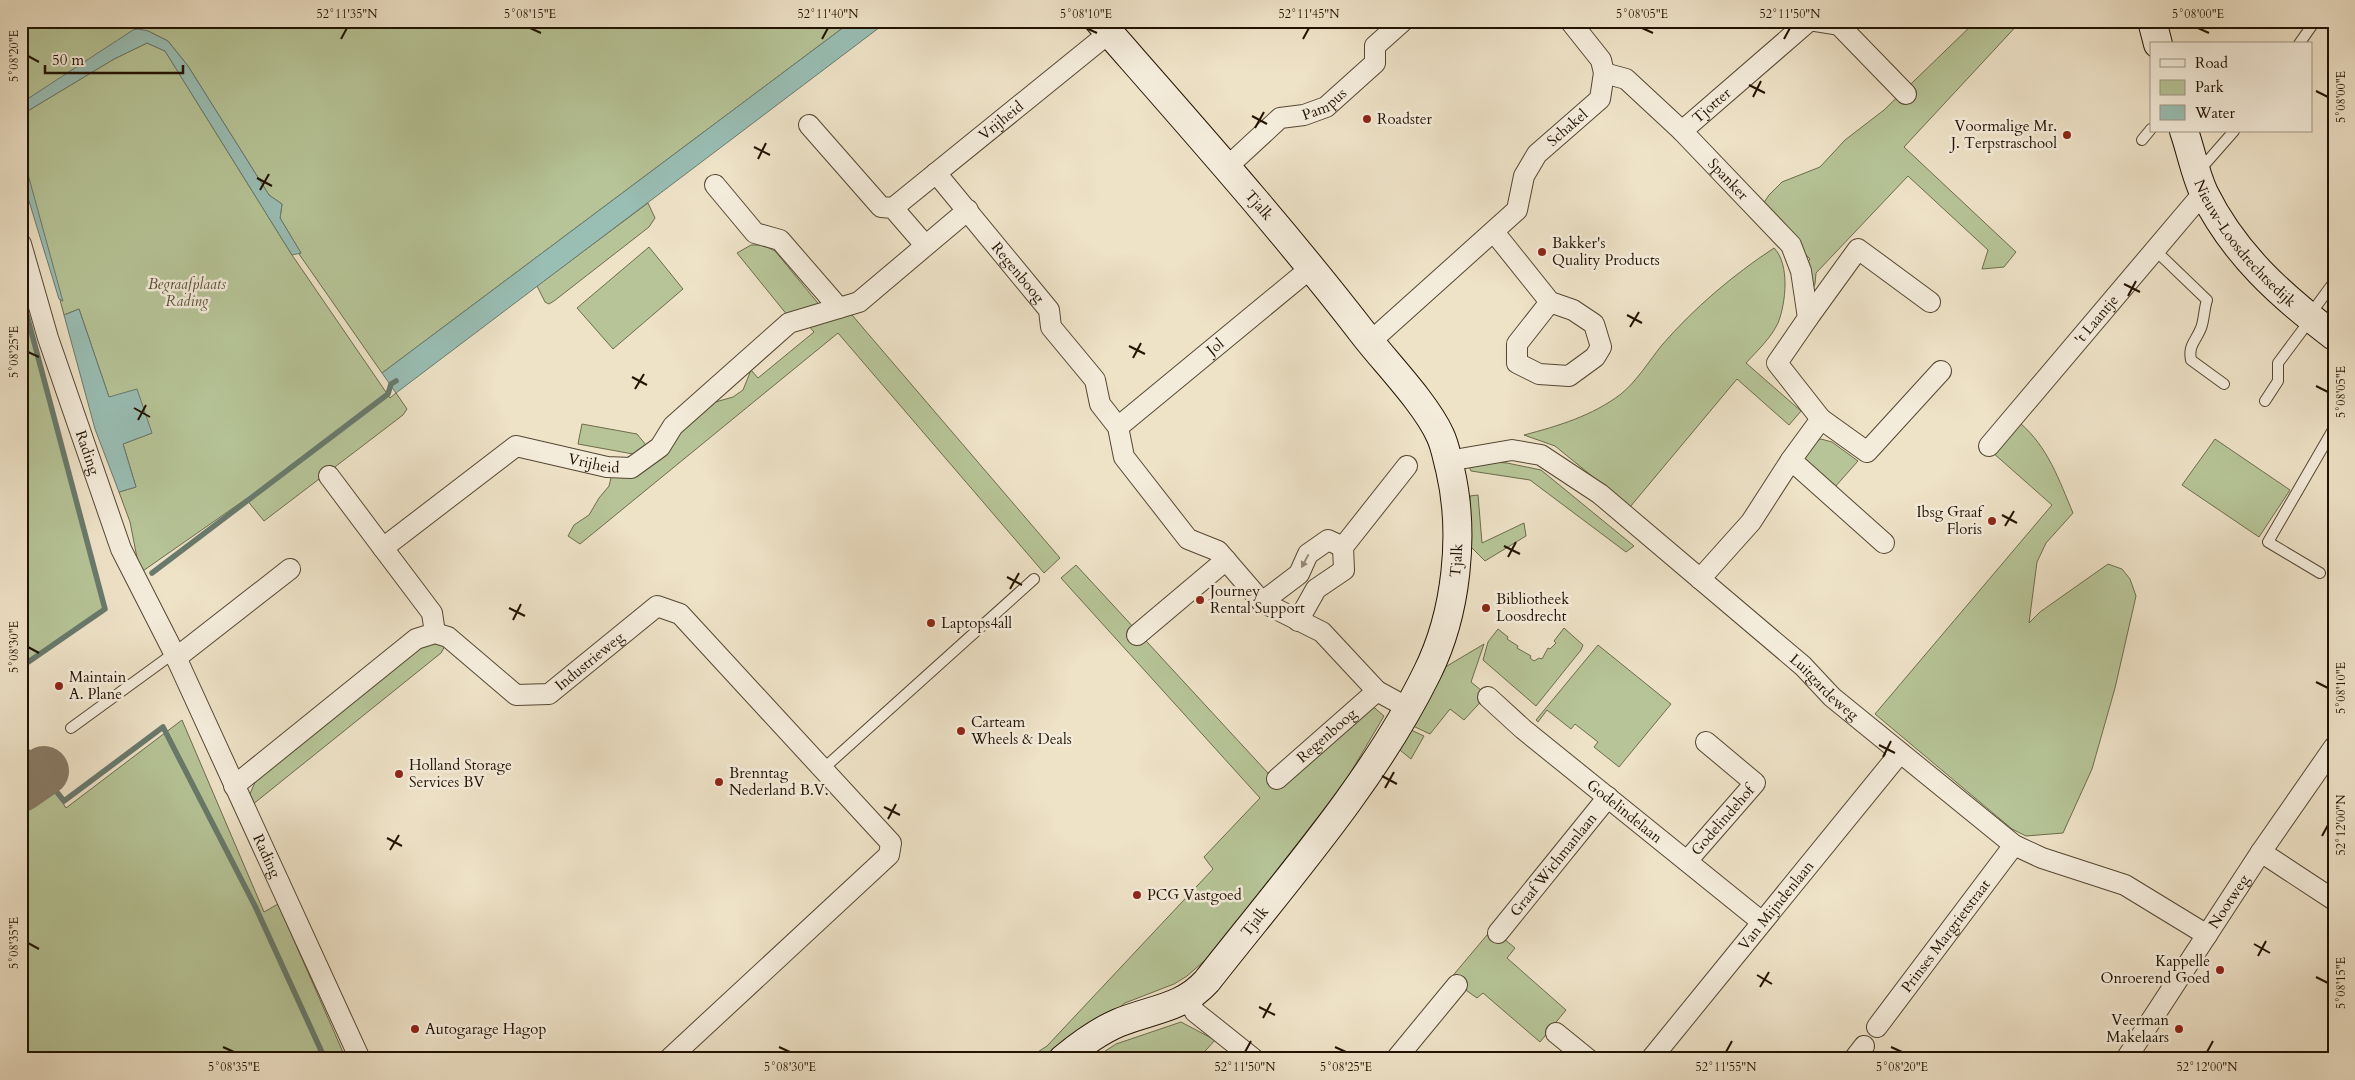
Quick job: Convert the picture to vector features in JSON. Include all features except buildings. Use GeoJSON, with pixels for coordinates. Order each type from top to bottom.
{"type":"FeatureCollection","features":[{"type":"Feature","properties":{"kind":"street","name":"Pampus"},"geometry":{"type":"LineString","coordinates":[[1226,168],[1280,118],[1304,115],[1326,107],[1375,63],[1375,46],[1403,21]]}},
{"type":"Feature","properties":{"kind":"street"},"geometry":{"type":"LineString","coordinates":[[1570,21],[1601,60],[1604,72]]}},
{"type":"Feature","properties":{"kind":"street","name":"Tjotter"},"geometry":{"type":"LineString","coordinates":[[1682,131],[1809,21]]}},
{"type":"Feature","properties":{"kind":"street"},"geometry":{"type":"LineString","coordinates":[[1814,21],[1839,25],[1906,94]]}},
{"type":"Feature","properties":{"kind":"street"},"geometry":{"type":"LineString","coordinates":[[2152,21],[2157,42]]}},
{"type":"Feature","properties":{"kind":"street","name":"Tjalk"},"geometry":{"type":"LineString","coordinates":[[1063,1059],[1092,1036],[1118,1023],[1188,999],[1207,981],[1349,798],[1409,708],[1428,672],[1441,637],[1451,602],[1457,566],[1456,497],[1440,435],[1419,404],[1312,267],[1104,25]]}},
{"type":"Feature","properties":{"kind":"street","name":"Vrijheid"},"geometry":{"type":"LineString","coordinates":[[893,208],[936,173],[1104,25]]}},
{"type":"Feature","properties":{"kind":"street","name":"Spanker"},"geometry":{"type":"LineString","coordinates":[[1604,72],[1626,80],[1682,131],[1791,245],[1801,272],[1808,318]]}},
{"type":"Feature","properties":{"kind":"street","name":"Schakel"},"geometry":{"type":"LineString","coordinates":[[1370,342],[1517,210],[1524,176],[1537,154],[1600,99],[1604,72]]}},
{"type":"Feature","properties":{"kind":"street"},"geometry":{"type":"LineString","coordinates":[[809,125],[881,207],[893,208],[925,245]]}},
{"type":"Feature","properties":{"kind":"street","name":"Nieuw-Loosdrechtsedijk"},"geometry":{"type":"LineString","coordinates":[[2184,132],[2201,183],[2234,243],[2259,274],[2309,318],[2334,336]]}},
{"type":"Feature","properties":{"kind":"street","name":"Regenboog"},"geometry":{"type":"LineString","coordinates":[[936,173],[1049,310],[1051,327],[1095,380],[1100,404],[1118,428],[1124,457],[1188,539],[1218,551],[1262,602],[1322,632],[1377,691],[1409,708]]}},
{"type":"Feature","properties":{"kind":"street","name":"'t Laantje"},"geometry":{"type":"LineString","coordinates":[[1989,446],[2155,250],[2201,183]]}},
{"type":"Feature","properties":{"kind":"street"},"geometry":{"type":"LineString","coordinates":[[715,185],[755,233],[780,240],[839,308]]}},
{"type":"Feature","properties":{"kind":"street","name":"Vrijheid"},"geometry":{"type":"LineString","coordinates":[[383,548],[516,446],[607,467],[630,468],[660,447],[673,426],[789,323],[859,302],[968,210]]}},
{"type":"Feature","properties":{"kind":"street"},"geometry":{"type":"LineString","coordinates":[[1494,232],[1550,302]]}},
{"type":"Feature","properties":{"kind":"street","name":"Rading"},"geometry":{"type":"LineString","coordinates":[[21,244],[48,338],[122,549],[175,656],[360,1059]]}},
{"type":"Feature","properties":{"kind":"street"},"geometry":{"type":"LineString","coordinates":[[1930,302],[1858,249],[1777,363],[1821,419],[1867,452],[1941,371]]}},
{"type":"Feature","properties":{"kind":"street","name":"Jol"},"geometry":{"type":"LineString","coordinates":[[1118,428],[1312,267]]}},
{"type":"Feature","properties":{"kind":"street"},"geometry":{"type":"LineString","coordinates":[[1700,579],[1751,522],[1791,460],[1821,419]]}},
{"type":"Feature","properties":{"kind":"street","name":"Luitgardeweg"},"geometry":{"type":"LineString","coordinates":[[1448,461],[1512,450],[1541,454],[1600,494],[1803,666],[1832,697],[2014,845],[2042,858],[2125,884],[2207,935]]}},
{"type":"Feature","properties":{"kind":"street"},"geometry":{"type":"LineString","coordinates":[[1791,460],[1884,543]]}},
{"type":"Feature","properties":{"kind":"street"},"geometry":{"type":"LineString","coordinates":[[1298,621],[1316,589],[1344,570],[1343,547],[1407,466]]}},
{"type":"Feature","properties":{"kind":"street"},"geometry":{"type":"LineString","coordinates":[[234,786],[416,640],[435,633],[432,613],[329,476]]}},
{"type":"Feature","properties":{"kind":"street"},"geometry":{"type":"LineString","coordinates":[[1262,602],[1299,574],[1308,554],[1328,540],[1343,547]]}},
{"type":"Feature","properties":{"kind":"street"},"geometry":{"type":"LineString","coordinates":[[1136,635],[1226,560]]}},
{"type":"Feature","properties":{"kind":"street"},"geometry":{"type":"LineString","coordinates":[[175,656],[290,569]]}},
{"type":"Feature","properties":{"kind":"street","name":"Industrieweg"},"geometry":{"type":"LineString","coordinates":[[435,633],[448,638],[516,695],[549,694],[657,606],[680,614],[891,843],[888,855],[668,1059]]}},
{"type":"Feature","properties":{"kind":"street","name":"Regenboog"},"geometry":{"type":"LineString","coordinates":[[1277,779],[1377,691]]}},
{"type":"Feature","properties":{"kind":"street","name":"Godelindelaan"},"geometry":{"type":"LineString","coordinates":[[1488,697],[1523,729],[1762,922]]}},
{"type":"Feature","properties":{"kind":"street","name":"Godelindehof"},"geometry":{"type":"LineString","coordinates":[[1687,861],[1756,783],[1706,742]]}},
{"type":"Feature","properties":{"kind":"street","name":"Nootweg"},"geometry":{"type":"LineString","coordinates":[[2126,1059],[2261,852],[2334,747]]}},
{"type":"Feature","properties":{"kind":"street","name":"Van Mijndenlaan"},"geometry":{"type":"LineString","coordinates":[[1651,1059],[1900,753]]}},
{"type":"Feature","properties":{"kind":"street","name":"Graaf Wichmanlaan"},"geometry":{"type":"LineString","coordinates":[[1498,932],[1608,797]]}},
{"type":"Feature","properties":{"kind":"street","name":"Prinses Margrietstraat"},"geometry":{"type":"LineString","coordinates":[[1877,1027],[2014,845]]}},
{"type":"Feature","properties":{"kind":"street"},"geometry":{"type":"LineString","coordinates":[[2261,852],[2334,900]]}},
{"type":"Feature","properties":{"kind":"street"},"geometry":{"type":"LineString","coordinates":[[1396,1059],[1457,985]]}},
{"type":"Feature","properties":{"kind":"street"},"geometry":{"type":"LineString","coordinates":[[1188,999],[1195,1012],[1254,1059]]}},
{"type":"Feature","properties":{"kind":"street"},"geometry":{"type":"LineString","coordinates":[[1556,1033],[1588,1059]]}},
{"type":"Feature","properties":{"kind":"lane"},"geometry":{"type":"LineString","coordinates":[[2300,42],[2315,21]]}},
{"type":"Feature","properties":{"kind":"lane"},"geometry":{"type":"LineString","coordinates":[[2142,140],[2150,130]]}},
{"type":"Feature","properties":{"kind":"lane"},"geometry":{"type":"LineString","coordinates":[[2201,183],[2233,132]]}},
{"type":"Feature","properties":{"kind":"lane"},"geometry":{"type":"LineString","coordinates":[[2155,250],[2207,300],[2202,314],[2202,327],[2189,351],[2191,360],[2224,384]]}},
{"type":"Feature","properties":{"kind":"lane"},"geometry":{"type":"LineString","coordinates":[[2265,401],[2278,381],[2278,363],[2334,282]]}},
{"type":"Feature","properties":{"kind":"lane"},"geometry":{"type":"LineString","coordinates":[[2320,573],[2268,542],[2334,428]]}},
{"type":"Feature","properties":{"kind":"lane"},"geometry":{"type":"LineString","coordinates":[[823,769],[1034,579]]}},
{"type":"Feature","properties":{"kind":"lane"},"geometry":{"type":"LineString","coordinates":[[71,728],[175,656]]}},
{"type":"Feature","properties":{"kind":"green space"},"geometry":{"type":"Polygon","coordinates":[[[21,21],[852,21],[382,373],[299,254],[301,253],[280,218],[282,204],[269,195],[188,66],[168,41],[148,31],[29,98],[21,100],[21,21]]]}},
{"type":"Feature","properties":{"kind":"green space"},"geometry":{"type":"Polygon","coordinates":[[[1976,21],[2021,21],[1904,147],[2016,252],[2004,267],[1982,269],[1988,250],[1908,176],[1816,273],[1815,284],[1810,296],[1803,268],[1810,259],[1761,207],[1769,195],[1782,182],[1820,167],[1845,140],[1884,110],[1976,21]]]}},
{"type":"Feature","properties":{"kind":"green space","name":"Begraafplaats Rading"},"geometry":{"type":"Polygon","coordinates":[[[147,43],[165,51],[292,255],[390,398],[396,393],[407,409],[403,415],[264,521],[246,499],[140,573],[130,522],[119,492],[136,487],[123,444],[152,433],[109,397],[79,309],[64,315],[21,150],[21,115],[114,59],[147,43]]]}},
{"type":"Feature","properties":{"kind":"green space"},"geometry":{"type":"Polygon","coordinates":[[[648,203],[655,218],[649,227],[554,301],[549,304],[545,302],[537,286],[648,203]]]}},
{"type":"Feature","properties":{"kind":"green space"},"geometry":{"type":"Polygon","coordinates":[[[751,245],[763,245],[775,251],[822,308],[788,316],[737,253],[751,245]]]}},
{"type":"Feature","properties":{"kind":"green space"},"geometry":{"type":"Polygon","coordinates":[[[649,247],[683,289],[613,349],[577,308],[649,247]]]}},
{"type":"Feature","properties":{"kind":"green space"},"geometry":{"type":"Polygon","coordinates":[[[1774,248],[1779,255],[1784,273],[1785,284],[1781,315],[1772,334],[1746,363],[1801,411],[1789,425],[1737,379],[1630,507],[1555,446],[1524,435],[1562,424],[1587,414],[1621,394],[1638,377],[1674,331],[1701,305],[1744,269],[1774,248]]]}},
{"type":"Feature","properties":{"kind":"green space"},"geometry":{"type":"Polygon","coordinates":[[[21,292],[105,607],[21,667],[21,292]]]}},
{"type":"Feature","properties":{"kind":"green space"},"geometry":{"type":"Polygon","coordinates":[[[846,308],[1060,558],[1044,573],[838,333],[580,544],[568,536],[574,525],[589,515],[609,486],[612,474],[698,407],[733,397],[743,390],[751,370],[758,378],[814,332],[807,324],[846,308]]]}},
{"type":"Feature","properties":{"kind":"green space"},"geometry":{"type":"Polygon","coordinates":[[[2020,423],[2030,432],[2045,453],[2073,513],[2046,543],[2037,562],[2029,623],[2040,612],[2108,564],[2122,569],[2130,579],[2136,596],[2115,688],[2092,769],[2063,833],[2026,836],[2012,829],[1875,714],[2052,505],[1992,452],[2020,423]]]}},
{"type":"Feature","properties":{"kind":"green space"},"geometry":{"type":"Polygon","coordinates":[[[582,424],[637,434],[646,445],[633,454],[578,444],[582,424]]]}},
{"type":"Feature","properties":{"kind":"green space"},"geometry":{"type":"Polygon","coordinates":[[[1821,439],[1832,442],[1858,461],[1834,488],[1804,460],[1810,447],[1821,439]]]}},
{"type":"Feature","properties":{"kind":"green space"},"geometry":{"type":"Polygon","coordinates":[[[2215,439],[2290,490],[2259,537],[2182,485],[2215,439]]]}},
{"type":"Feature","properties":{"kind":"green space"},"geometry":{"type":"Polygon","coordinates":[[[1466,460],[1507,463],[1541,470],[1634,546],[1626,552],[1530,480],[1471,471],[1466,460]]]}},
{"type":"Feature","properties":{"kind":"green space"},"geometry":{"type":"Polygon","coordinates":[[[1478,495],[1482,543],[1524,523],[1526,536],[1485,561],[1469,545],[1470,496],[1478,495]]]}},
{"type":"Feature","properties":{"kind":"green space"},"geometry":{"type":"Polygon","coordinates":[[[1076,565],[1279,785],[1370,704],[1384,716],[1345,782],[1211,955],[1187,976],[1174,984],[1125,1003],[1056,1059],[1027,1059],[1047,1046],[1213,869],[1204,857],[1260,798],[1061,578],[1076,565]]]}},
{"type":"Feature","properties":{"kind":"green space"},"geometry":{"type":"Polygon","coordinates":[[[1564,628],[1583,645],[1536,706],[1483,660],[1488,642],[1498,629],[1508,637],[1507,639],[1518,646],[1517,648],[1531,656],[1530,658],[1534,661],[1539,658],[1542,659],[1548,648],[1550,649],[1556,643],[1554,641],[1564,628]]]}},
{"type":"Feature","properties":{"kind":"green space"},"geometry":{"type":"Polygon","coordinates":[[[425,643],[446,644],[441,653],[252,805],[249,796],[256,780],[425,643]]]}},
{"type":"Feature","properties":{"kind":"green space"},"geometry":{"type":"Polygon","coordinates":[[[1484,644],[1471,682],[1487,695],[1464,720],[1450,709],[1430,734],[1413,726],[1444,671],[1442,669],[1484,644]]]}},
{"type":"Feature","properties":{"kind":"green space"},"geometry":{"type":"Polygon","coordinates":[[[1598,645],[1671,704],[1619,767],[1594,747],[1598,742],[1575,724],[1571,729],[1547,710],[1538,722],[1536,720],[1598,645]]]}},
{"type":"Feature","properties":{"kind":"green space"},"geometry":{"type":"Polygon","coordinates":[[[182,720],[264,912],[278,904],[346,1059],[21,1059],[21,737],[66,808],[182,720]]]}},
{"type":"Feature","properties":{"kind":"green space"},"geometry":{"type":"Polygon","coordinates":[[[1411,730],[1424,736],[1411,759],[1395,746],[1411,730]]]}},
{"type":"Feature","properties":{"kind":"green space"},"geometry":{"type":"Polygon","coordinates":[[[1492,929],[1515,948],[1507,958],[1566,1010],[1540,1042],[1483,993],[1477,998],[1450,979],[1492,929]]]}},
{"type":"Feature","properties":{"kind":"green space"},"geometry":{"type":"Polygon","coordinates":[[[1181,1022],[1215,1040],[1198,1059],[1093,1059],[1116,1044],[1181,1022]]]}},
{"type":"Feature","properties":{"kind":"water"},"geometry":{"type":"Polygon","coordinates":[[[852,21],[888,21],[396,393],[382,373],[852,21]]]}},
{"type":"Feature","properties":{"kind":"water"},"geometry":{"type":"Polygon","coordinates":[[[133,30],[148,31],[168,41],[188,66],[269,195],[282,204],[280,218],[301,253],[292,255],[165,51],[147,43],[114,59],[21,115],[21,100],[29,98],[133,30]]]}},
{"type":"Feature","properties":{"kind":"water"},"geometry":{"type":"Polygon","coordinates":[[[21,149],[63,301],[59,299],[21,175],[21,149]]]}},
{"type":"Feature","properties":{"kind":"water"},"geometry":{"type":"Polygon","coordinates":[[[79,309],[109,397],[137,389],[152,433],[123,444],[136,487],[119,492],[95,429],[64,315],[79,309]]]}},
{"type":"Feature","properties":{"kind":"waterway"},"geometry":{"type":"LineString","coordinates":[[21,293],[105,609],[21,667]]}},
{"type":"Feature","properties":{"kind":"waterway"},"geometry":{"type":"LineString","coordinates":[[152,573],[388,394],[391,384],[396,381]]}},
{"type":"Feature","properties":{"kind":"waterway"},"geometry":{"type":"LineString","coordinates":[[21,742],[32,761],[64,801],[163,727],[255,906],[325,1059]]}},
{"type":"Feature","properties":{"kind":"taxiway"},"geometry":{"type":"LineString","coordinates":[[21,787],[44,771]]}},
{"type":"Feature","properties":{"kind":"place","name":"Roadster"},"geometry":{"type":"Point","coordinates":[1367,119]}},
{"type":"Feature","properties":{"kind":"place","name":"Voormalige Mr. J. Terpstraschool"},"geometry":{"type":"Point","coordinates":[2067,135]}},
{"type":"Feature","properties":{"kind":"place","name":"Bakker's Quality Products"},"geometry":{"type":"Point","coordinates":[1542,252]}},
{"type":"Feature","properties":{"kind":"place","name":"Ibsg Graaf Floris"},"geometry":{"type":"Point","coordinates":[1992,521]}},
{"type":"Feature","properties":{"kind":"place","name":"Journey Rental Support"},"geometry":{"type":"Point","coordinates":[1200,600]}},
{"type":"Feature","properties":{"kind":"place","name":"Bibliotheek Loosdrecht"},"geometry":{"type":"Point","coordinates":[1486,608]}},
{"type":"Feature","properties":{"kind":"place","name":"Laptops4all"},"geometry":{"type":"Point","coordinates":[931,623]}},
{"type":"Feature","properties":{"kind":"place","name":"Maintain A. Plane"},"geometry":{"type":"Point","coordinates":[59,686]}},
{"type":"Feature","properties":{"kind":"place","name":"Carteam Wheels & Deals"},"geometry":{"type":"Point","coordinates":[961,731]}},
{"type":"Feature","properties":{"kind":"place","name":"Holland Storage Services BV"},"geometry":{"type":"Point","coordinates":[399,774]}},
{"type":"Feature","properties":{"kind":"place","name":"Brenntag Nederland B.V."},"geometry":{"type":"Point","coordinates":[719,782]}},
{"type":"Feature","properties":{"kind":"place","name":"PCG Vastgoed"},"geometry":{"type":"Point","coordinates":[1137,895]}},
{"type":"Feature","properties":{"kind":"place","name":"Kappelle Onroerend Goed"},"geometry":{"type":"Point","coordinates":[2220,970]}},
{"type":"Feature","properties":{"kind":"place","name":"Autogarage Hagop"},"geometry":{"type":"Point","coordinates":[415,1029]}},
{"type":"Feature","properties":{"kind":"place","name":"Veerman Makelaars"},"geometry":{"type":"Point","coordinates":[2179,1029]}}]}
